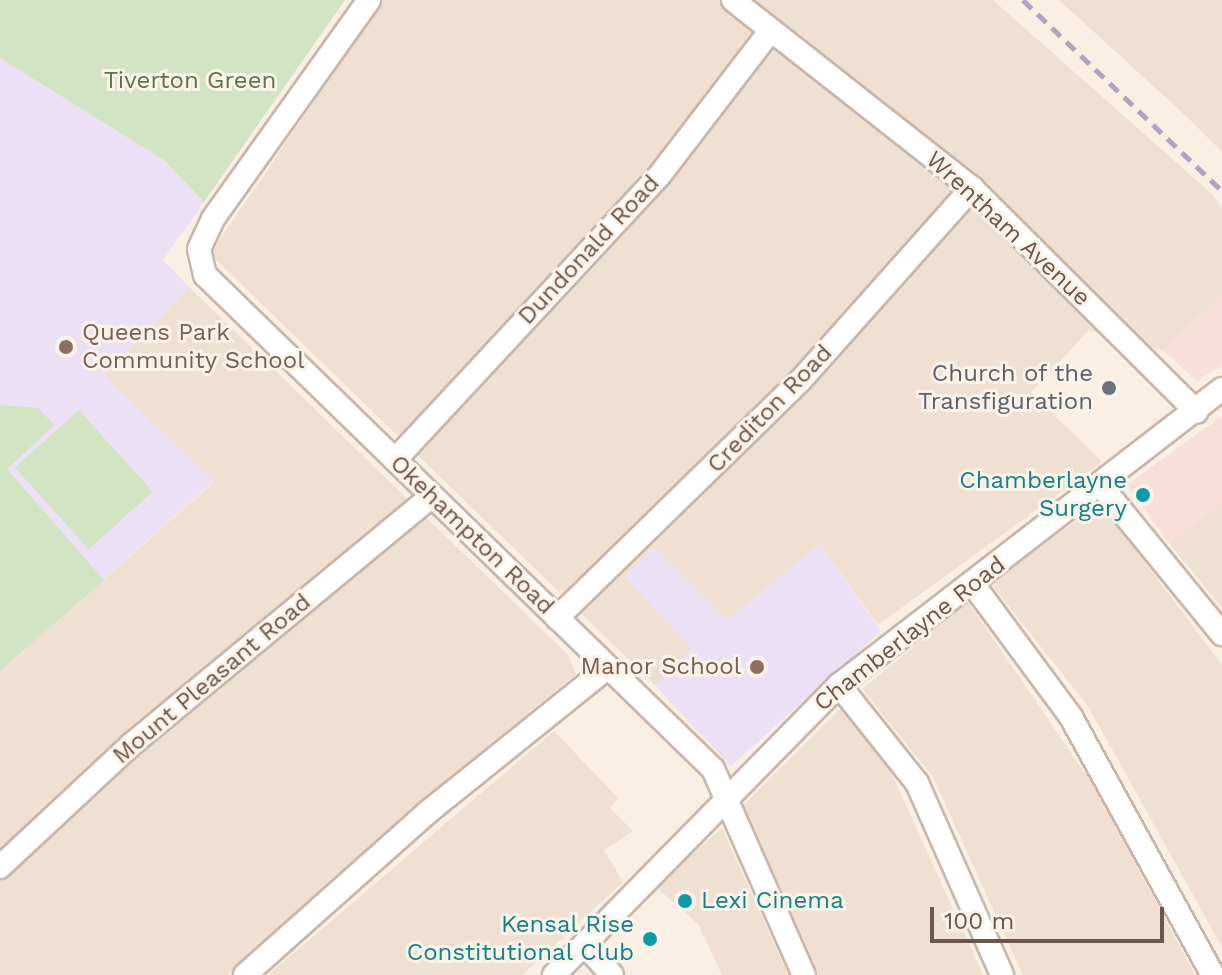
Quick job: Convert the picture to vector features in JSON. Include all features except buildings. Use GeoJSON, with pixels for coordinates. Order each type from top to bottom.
{"type":"FeatureCollection","features":[{"type":"Feature","properties":{"kind":"street","name":"Okehampton Road"},"geometry":{"type":"LineString","coordinates":[[369,0],[213,219],[199,249],[205,275],[713,769],[804,975]]}},
{"type":"Feature","properties":{"kind":"street","name":"Wrentham Avenue"},"geometry":{"type":"LineString","coordinates":[[733,0],[972,188],[1197,412]]}},
{"type":"Feature","properties":{"kind":"street","name":"Dundonald Road"},"geometry":{"type":"LineString","coordinates":[[395,460],[659,176],[771,30]]}},
{"type":"Feature","properties":{"kind":"street","name":"Crediton Road"},"geometry":{"type":"LineString","coordinates":[[557,618],[800,381],[972,188]]}},
{"type":"Feature","properties":{"kind":"street","name":"Chamberlayne Road"},"geometry":{"type":"LineString","coordinates":[[554,975],[728,802],[839,685],[1102,487],[1222,389]]}},
{"type":"Feature","properties":{"kind":"street"},"geometry":{"type":"LineString","coordinates":[[1102,487],[1222,634]]}},
{"type":"Feature","properties":{"kind":"street","name":"Mount Pleasant Road"},"geometry":{"type":"LineString","coordinates":[[0,867],[132,744],[431,497]]}},
{"type":"Feature","properties":{"kind":"street"},"geometry":{"type":"LineString","coordinates":[[972,583],[1071,717],[1213,975]]}},
{"type":"Feature","properties":{"kind":"street"},"geometry":{"type":"LineString","coordinates":[[245,975],[428,812],[607,668]]}},
{"type":"Feature","properties":{"kind":"street"},"geometry":{"type":"LineString","coordinates":[[839,685],[903,757],[1002,975]]}},
{"type":"Feature","properties":{"kind":"street"},"geometry":{"type":"LineString","coordinates":[[585,945],[612,975]]}},
{"type":"Feature","properties":{"kind":"shaded area"},"geometry":{"type":"Polygon","coordinates":[[[383,0],[993,0],[1213,195],[1222,207],[1222,295],[1162,350],[1089,330],[1031,392],[1102,462],[878,625],[820,544],[727,620],[654,548],[624,577],[693,649],[655,685],[210,254],[383,0]]]}},
{"type":"Feature","properties":{"kind":"shaded area"},"geometry":{"type":"Polygon","coordinates":[[[1059,0],[1222,0],[1222,152],[1186,116],[1059,0]]]}},
{"type":"Feature","properties":{"kind":"shaded area","name":"Queens Park Community School"},"geometry":{"type":"Polygon","coordinates":[[[0,58],[165,161],[204,202],[163,260],[189,287],[104,375],[214,481],[0,671],[0,58]]]}},
{"type":"Feature","properties":{"kind":"shaded area"},"geometry":{"type":"Polygon","coordinates":[[[189,287],[568,655],[576,674],[414,806],[228,975],[0,975],[0,671],[214,482],[104,375],[189,287]]]}},
{"type":"Feature","properties":{"kind":"shaded area"},"geometry":{"type":"Polygon","coordinates":[[[1222,295],[1222,365],[1197,381],[1162,350],[1222,295]]]}},
{"type":"Feature","properties":{"kind":"shaded area"},"geometry":{"type":"Polygon","coordinates":[[[1222,416],[1222,503],[1169,543],[1127,485],[1222,416]]]}},
{"type":"Feature","properties":{"kind":"shaded area"},"geometry":{"type":"Polygon","coordinates":[[[1100,503],[1222,665],[1222,947],[1088,706],[991,584],[1100,503]]]}},
{"type":"Feature","properties":{"kind":"shaded area"},"geometry":{"type":"Polygon","coordinates":[[[1222,503],[1222,608],[1169,543],[1222,503]]]}},
{"type":"Feature","properties":{"kind":"shaded area","name":"Manor School"},"geometry":{"type":"Polygon","coordinates":[[[820,544],[881,631],[731,766],[655,685],[692,649],[624,577],[654,547],[727,620],[820,544]]]}},
{"type":"Feature","properties":{"kind":"shaded area"},"geometry":{"type":"Polygon","coordinates":[[[968,602],[1097,791],[1195,975],[1023,975],[933,777],[862,689],[968,602]]]}},
{"type":"Feature","properties":{"kind":"shaded area"},"geometry":{"type":"Polygon","coordinates":[[[841,708],[886,761],[983,975],[819,975],[743,805],[841,708]]]}},
{"type":"Feature","properties":{"kind":"shaded area"},"geometry":{"type":"Polygon","coordinates":[[[554,731],[618,798],[610,808],[633,831],[604,850],[623,882],[522,975],[268,975],[554,731]]]}},
{"type":"Feature","properties":{"kind":"shaded area"},"geometry":{"type":"Polygon","coordinates":[[[722,828],[788,975],[722,975],[698,924],[655,886],[722,828]]]}},
{"type":"Feature","properties":{"kind":"green space","name":"Tiverton Green"},"geometry":{"type":"Polygon","coordinates":[[[0,0],[345,0],[204,202],[165,161],[0,58],[0,0]]]}},
{"type":"Feature","properties":{"kind":"green space"},"geometry":{"type":"Polygon","coordinates":[[[0,405],[38,408],[54,425],[7,469],[104,580],[0,671],[0,405]]]}},
{"type":"Feature","properties":{"kind":"green space"},"geometry":{"type":"Polygon","coordinates":[[[79,410],[153,492],[89,549],[15,468],[79,410]]]}},
{"type":"Feature","properties":{"kind":"railway"},"geometry":{"type":"LineString","coordinates":[[1023,0],[1222,191]]}},
{"type":"Feature","properties":{"kind":"place","name":"Queens Park Community School"},"geometry":{"type":"Point","coordinates":[66,347]}},
{"type":"Feature","properties":{"kind":"place","name":"Church of the Transfiguration"},"geometry":{"type":"Point","coordinates":[1109,388]}},
{"type":"Feature","properties":{"kind":"place","name":"Chamberlayne Surgery"},"geometry":{"type":"Point","coordinates":[1143,495]}},
{"type":"Feature","properties":{"kind":"place","name":"Manor School"},"geometry":{"type":"Point","coordinates":[757,667]}},
{"type":"Feature","properties":{"kind":"place","name":"Lexi Cinema"},"geometry":{"type":"Point","coordinates":[685,901]}},
{"type":"Feature","properties":{"kind":"place","name":"Kensal Rise Constitutional Club"},"geometry":{"type":"Point","coordinates":[650,939]}}]}
